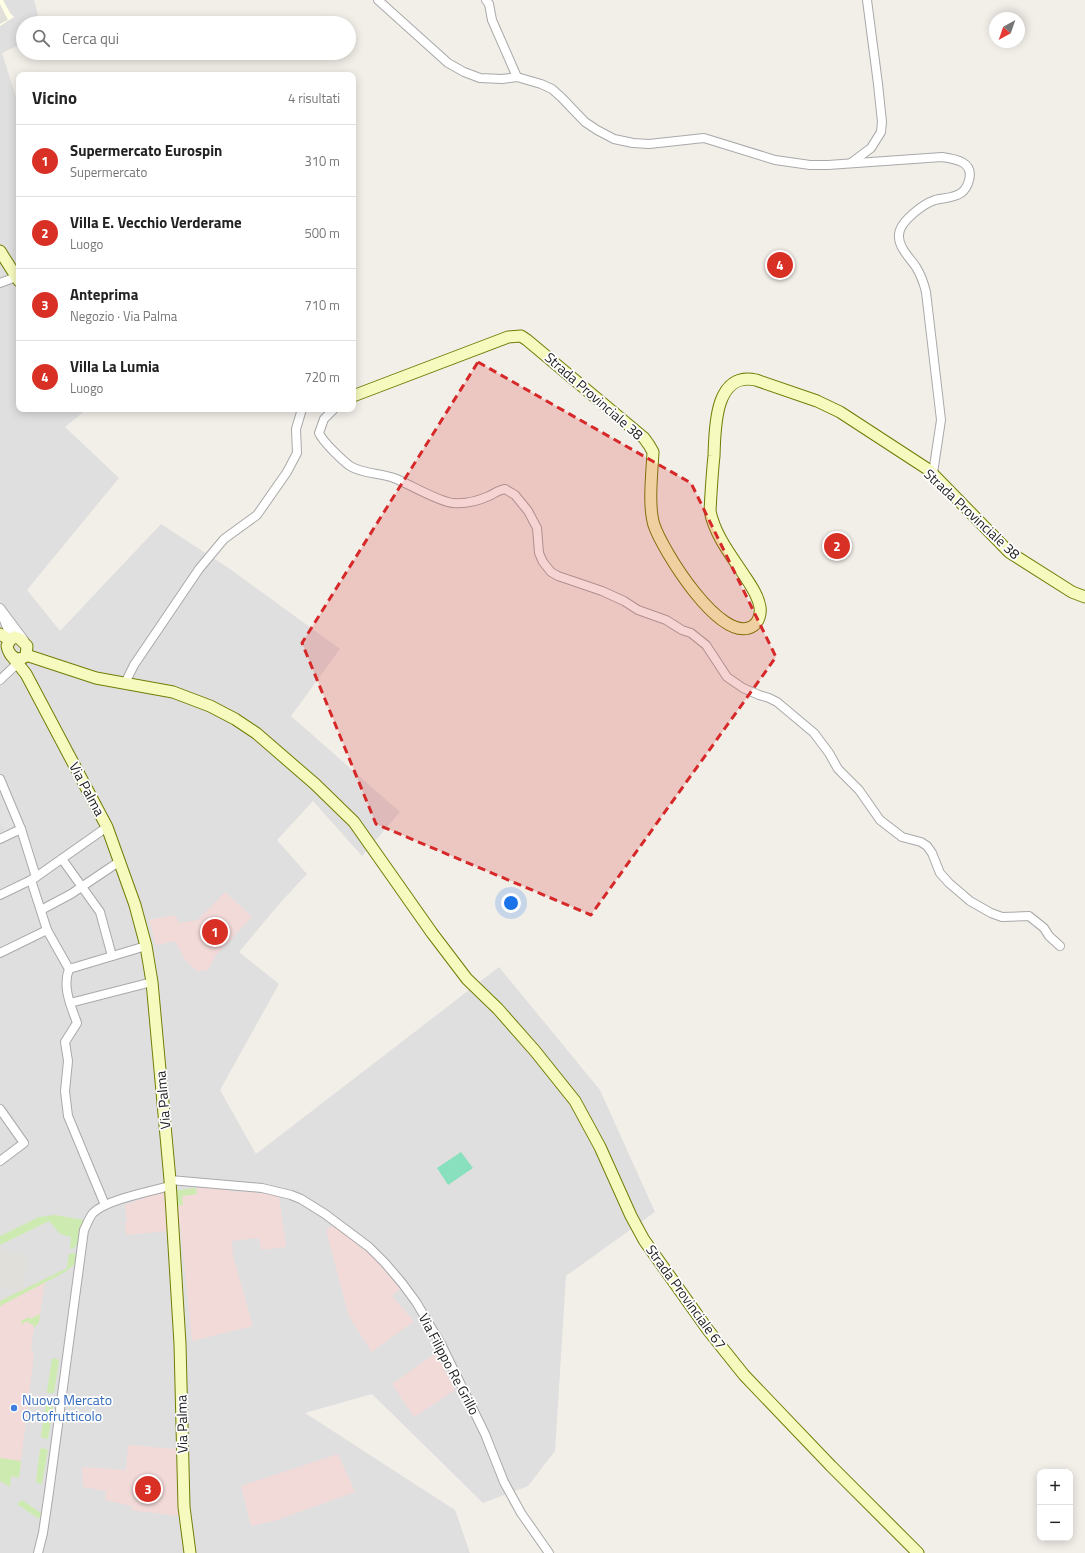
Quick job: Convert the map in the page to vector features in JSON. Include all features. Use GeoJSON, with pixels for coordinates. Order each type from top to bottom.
{"type":"FeatureCollection","features":[{"type":"Feature","properties":{"kind":"street"},"geometry":{"type":"LineString","coordinates":[[378,0],[448,63],[464,72],[480,78],[502,79],[517,77],[530,80],[552,89],[562,97],[585,122],[606,135],[622,141],[649,144],[704,138],[751,154],[775,160],[810,165],[850,164],[942,157],[955,158],[961,161],[968,167],[970,172],[969,182],[963,192],[923,206],[906,222],[900,230],[899,235],[900,244],[922,278],[926,292],[941,420],[933,473]]}},
{"type":"Feature","properties":{"kind":"street"},"geometry":{"type":"LineString","coordinates":[[486,0],[489,4],[492,20],[517,77]]}},
{"type":"Feature","properties":{"kind":"street"},"geometry":{"type":"LineString","coordinates":[[850,164],[871,148],[881,132],[882,122],[878,84],[867,0]]}},
{"type":"Feature","properties":{"kind":"street"},"geometry":{"type":"LineString","coordinates":[[0,251],[16,276],[0,283]]}},
{"type":"Feature","properties":{"kind":"street","name":"Strada Provinciale 38"},"geometry":{"type":"LineString","coordinates":[[356,395],[508,337],[521,336],[528,340],[644,438],[650,445],[653,452],[651,512],[653,524],[659,538],[691,588],[724,622],[732,626],[748,628],[754,625],[761,613],[760,604],[754,590],[721,539],[713,524],[710,511],[716,412],[723,395],[730,386],[736,382],[748,378],[817,401],[840,412],[933,473],[1009,552],[1072,592],[1085,597]]}},
{"type":"Feature","properties":{"kind":"street"},"geometry":{"type":"LineString","coordinates":[[125,683],[134,665],[199,569],[224,539],[257,515],[288,472],[296,453],[296,429],[301,412]]}},
{"type":"Feature","properties":{"kind":"street"},"geometry":{"type":"LineString","coordinates":[[331,412],[324,419],[319,433],[325,443],[351,466],[361,471],[378,473],[394,478],[451,503],[463,503],[476,500],[489,496],[499,490],[505,489],[510,491],[528,511],[537,528],[539,552],[546,567],[551,572],[558,576],[602,591],[624,601],[638,610],[666,620],[682,630],[691,633],[706,645],[727,677],[743,688],[777,702],[814,733],[829,753],[838,769],[858,790],[880,820],[902,837],[921,842],[927,846],[932,853],[940,873],[949,883],[970,900],[991,913],[1002,917],[1029,916],[1044,928],[1049,936],[1060,946]]}},
{"type":"Feature","properties":{"kind":"street"},"geometry":{"type":"LineString","coordinates":[[0,609],[10,654],[9,668],[3,678]]}},
{"type":"Feature","properties":{"kind":"street"},"geometry":{"type":"LineString","coordinates":[[0,609],[24,653]]}},
{"type":"Feature","properties":{"kind":"street"},"geometry":{"type":"LineString","coordinates":[[0,634],[7,640]]}},
{"type":"Feature","properties":{"kind":"street"},"geometry":{"type":"LineString","coordinates":[[3,678],[18,672],[26,674],[24,653],[20,639],[15,637],[7,640]]}},
{"type":"Feature","properties":{"kind":"street"},"geometry":{"type":"LineString","coordinates":[[10,654],[18,659],[24,653]]}},
{"type":"Feature","properties":{"kind":"street"},"geometry":{"type":"LineString","coordinates":[[3,678],[24,653]]}},
{"type":"Feature","properties":{"kind":"street","name":"Strada Provinciale 67"},"geometry":{"type":"LineString","coordinates":[[24,653],[54,663],[74,672],[96,678],[173,692],[210,706],[235,719],[256,733],[315,784],[354,822],[432,933],[467,979],[498,1009],[535,1051],[575,1101],[600,1147],[630,1216],[644,1240],[708,1330],[744,1375],[831,1466],[918,1553]]}},
{"type":"Feature","properties":{"kind":"street","name":"Via Palma"},"geometry":{"type":"LineString","coordinates":[[26,674],[107,827],[135,906],[146,946],[152,982],[170,1183],[180,1344],[184,1507],[190,1553]]}},
{"type":"Feature","properties":{"kind":"street"},"geometry":{"type":"LineString","coordinates":[[0,779],[21,829],[47,930],[69,969],[66,977],[70,1003],[78,1023],[64,1042],[68,1061],[64,1091],[68,1116],[106,1205]]}},
{"type":"Feature","properties":{"kind":"street"},"geometry":{"type":"LineString","coordinates":[[0,895],[34,879],[107,827]]}},
{"type":"Feature","properties":{"kind":"street"},"geometry":{"type":"LineString","coordinates":[[0,839],[21,829]]}},
{"type":"Feature","properties":{"kind":"street"},"geometry":{"type":"LineString","coordinates":[[62,859],[100,912],[112,956]]}},
{"type":"Feature","properties":{"kind":"street"},"geometry":{"type":"LineString","coordinates":[[41,910],[83,887],[120,861]]}},
{"type":"Feature","properties":{"kind":"street"},"geometry":{"type":"LineString","coordinates":[[0,954],[47,930]]}},
{"type":"Feature","properties":{"kind":"street"},"geometry":{"type":"LineString","coordinates":[[69,969],[146,946]]}},
{"type":"Feature","properties":{"kind":"street"},"geometry":{"type":"LineString","coordinates":[[70,1003],[152,982]]}},
{"type":"Feature","properties":{"kind":"street"},"geometry":{"type":"LineString","coordinates":[[0,1110],[24,1143],[0,1161]]}},
{"type":"Feature","properties":{"kind":"street"},"geometry":{"type":"LineString","coordinates":[[38,1553],[43,1533],[49,1492],[84,1230],[93,1213],[106,1205],[170,1183]]}},
{"type":"Feature","properties":{"kind":"street","name":"Via Filippo Re Grillo"},"geometry":{"type":"LineString","coordinates":[[170,1183],[262,1188],[291,1195],[325,1214],[369,1247],[402,1283],[416,1302],[442,1344],[485,1434],[504,1482],[521,1513],[549,1553]]}},
{"type":"Feature","properties":{"kind":"highlighted area"},"geometry":{"type":"Polygon","coordinates":[[[478,362],[691,483],[776,657],[591,915],[376,824],[302,643],[478,362]]]}},
{"type":"Feature","properties":{"kind":"shaded area"},"geometry":{"type":"Polygon","coordinates":[[[0,0],[34,0],[38,16],[16,16],[16,46],[2,53],[16,97],[16,412],[83,412],[65,427],[119,478],[27,590],[60,631],[161,524],[230,569],[340,649],[291,716],[400,812],[362,856],[313,801],[277,840],[307,874],[280,903],[239,952],[279,984],[220,1090],[256,1154],[499,967],[600,1090],[655,1212],[566,1276],[555,1451],[528,1486],[483,1503],[372,1394],[305,1413],[455,1510],[470,1553],[0,1553],[0,0]]]}},
{"type":"Feature","properties":{"kind":"shaded area"},"geometry":{"type":"Polygon","coordinates":[[[0,0],[3,0],[14,17],[0,26],[0,0]]]}},
{"type":"Feature","properties":{"kind":"shaded area"},"geometry":{"type":"Polygon","coordinates":[[[0,4],[8,20],[0,24],[0,4]]]}},
{"type":"Feature","properties":{"kind":"shaded area"},"geometry":{"type":"Polygon","coordinates":[[[0,788],[15,823],[13,826],[4,831],[0,822],[0,788]]]}},
{"type":"Feature","properties":{"kind":"shaded area"},"geometry":{"type":"Polygon","coordinates":[[[225,892],[252,917],[216,955],[208,970],[197,971],[186,961],[175,941],[156,945],[149,920],[175,915],[179,923],[198,920],[225,892]]]}},
{"type":"Feature","properties":{"kind":"shaded area"},"geometry":{"type":"Polygon","coordinates":[[[196,1188],[219,1188],[236,1192],[252,1192],[279,1196],[286,1247],[261,1250],[259,1238],[232,1241],[233,1256],[253,1326],[192,1341],[180,1225],[177,1222],[175,1191],[196,1188]]]}},
{"type":"Feature","properties":{"kind":"shaded area"},"geometry":{"type":"Polygon","coordinates":[[[164,1191],[169,1231],[126,1235],[125,1223],[127,1221],[125,1205],[164,1191]]]}},
{"type":"Feature","properties":{"kind":"shaded area"},"geometry":{"type":"Polygon","coordinates":[[[334,1225],[364,1248],[379,1262],[400,1289],[392,1296],[414,1321],[372,1352],[348,1313],[326,1230],[334,1225]]]}},
{"type":"Feature","properties":{"kind":"shaded area"},"geometry":{"type":"Polygon","coordinates":[[[0,1251],[25,1255],[26,1263],[24,1287],[19,1290],[0,1287],[0,1251]]]}},
{"type":"Feature","properties":{"kind":"shaded area","name":"Nuovo Mercato Ortofrutticolo"},"geometry":{"type":"Polygon","coordinates":[[[45,1279],[39,1322],[34,1328],[31,1348],[34,1354],[19,1478],[11,1476],[10,1487],[0,1481],[0,1301],[45,1279]]]}},
{"type":"Feature","properties":{"kind":"shaded area"},"geometry":{"type":"Polygon","coordinates":[[[436,1353],[455,1390],[414,1417],[392,1384],[436,1353]]]}},
{"type":"Feature","properties":{"kind":"shaded area"},"geometry":{"type":"Polygon","coordinates":[[[128,1445],[176,1449],[179,1516],[131,1510],[132,1506],[105,1500],[106,1491],[83,1487],[82,1467],[126,1470],[128,1445]]]}},
{"type":"Feature","properties":{"kind":"shaded area"},"geometry":{"type":"Polygon","coordinates":[[[338,1454],[355,1492],[274,1521],[251,1526],[241,1486],[338,1454]]]}},
{"type":"Feature","properties":{"kind":"green space"},"geometry":{"type":"Polygon","coordinates":[[[461,1152],[473,1168],[448,1185],[437,1168],[461,1152]]]}},
{"type":"Feature","properties":{"kind":"green space"},"geometry":{"type":"Polygon","coordinates":[[[196,1188],[197,1194],[182,1196],[183,1205],[176,1205],[175,1191],[196,1188]]]}},
{"type":"Feature","properties":{"kind":"green space"},"geometry":{"type":"Polygon","coordinates":[[[55,1215],[84,1220],[79,1242],[74,1248],[70,1249],[71,1237],[60,1234],[49,1221],[0,1245],[0,1236],[39,1217],[55,1215]]]}},
{"type":"Feature","properties":{"kind":"green space"},"geometry":{"type":"Polygon","coordinates":[[[69,1254],[76,1254],[76,1263],[65,1272],[0,1306],[0,1301],[67,1268],[69,1254]]]}},
{"type":"Feature","properties":{"kind":"green space"},"geometry":{"type":"Polygon","coordinates":[[[40,1314],[39,1322],[34,1328],[33,1324],[30,1324],[28,1321],[21,1324],[21,1321],[29,1317],[30,1319],[40,1314]]]}},
{"type":"Feature","properties":{"kind":"green space"},"geometry":{"type":"Polygon","coordinates":[[[53,1358],[59,1360],[54,1393],[48,1393],[47,1391],[53,1358]]]}},
{"type":"Feature","properties":{"kind":"green space"},"geometry":{"type":"Polygon","coordinates":[[[48,1403],[53,1406],[48,1439],[41,1436],[46,1405],[48,1403]]]}},
{"type":"Feature","properties":{"kind":"green space"},"geometry":{"type":"Polygon","coordinates":[[[42,1448],[48,1450],[42,1484],[37,1483],[36,1481],[40,1449],[42,1448]]]}},
{"type":"Feature","properties":{"kind":"green space"},"geometry":{"type":"Polygon","coordinates":[[[0,1458],[21,1461],[19,1478],[11,1476],[10,1487],[0,1481],[0,1458]]]}},
{"type":"Feature","properties":{"kind":"green space"},"geometry":{"type":"Polygon","coordinates":[[[22,1500],[41,1513],[39,1519],[17,1504],[22,1500]]]}},
{"type":"Feature","properties":{"kind":"place","name":"Villa La Lumia"},"geometry":{"type":"Point","coordinates":[780,265]}},
{"type":"Feature","properties":{"kind":"place","name":"Villa E. Vecchio Verderame"},"geometry":{"type":"Point","coordinates":[837,546]}},
{"type":"Feature","properties":{"kind":"place","name":"Supermercato Eurospin"},"geometry":{"type":"Point","coordinates":[215,932]}},
{"type":"Feature","properties":{"kind":"place","name":"Nuovo Mercato Ortofrutticolo"},"geometry":{"type":"Point","coordinates":[14,1408]}},
{"type":"Feature","properties":{"kind":"place","name":"Anteprima"},"geometry":{"type":"Point","coordinates":[148,1489]}}]}
